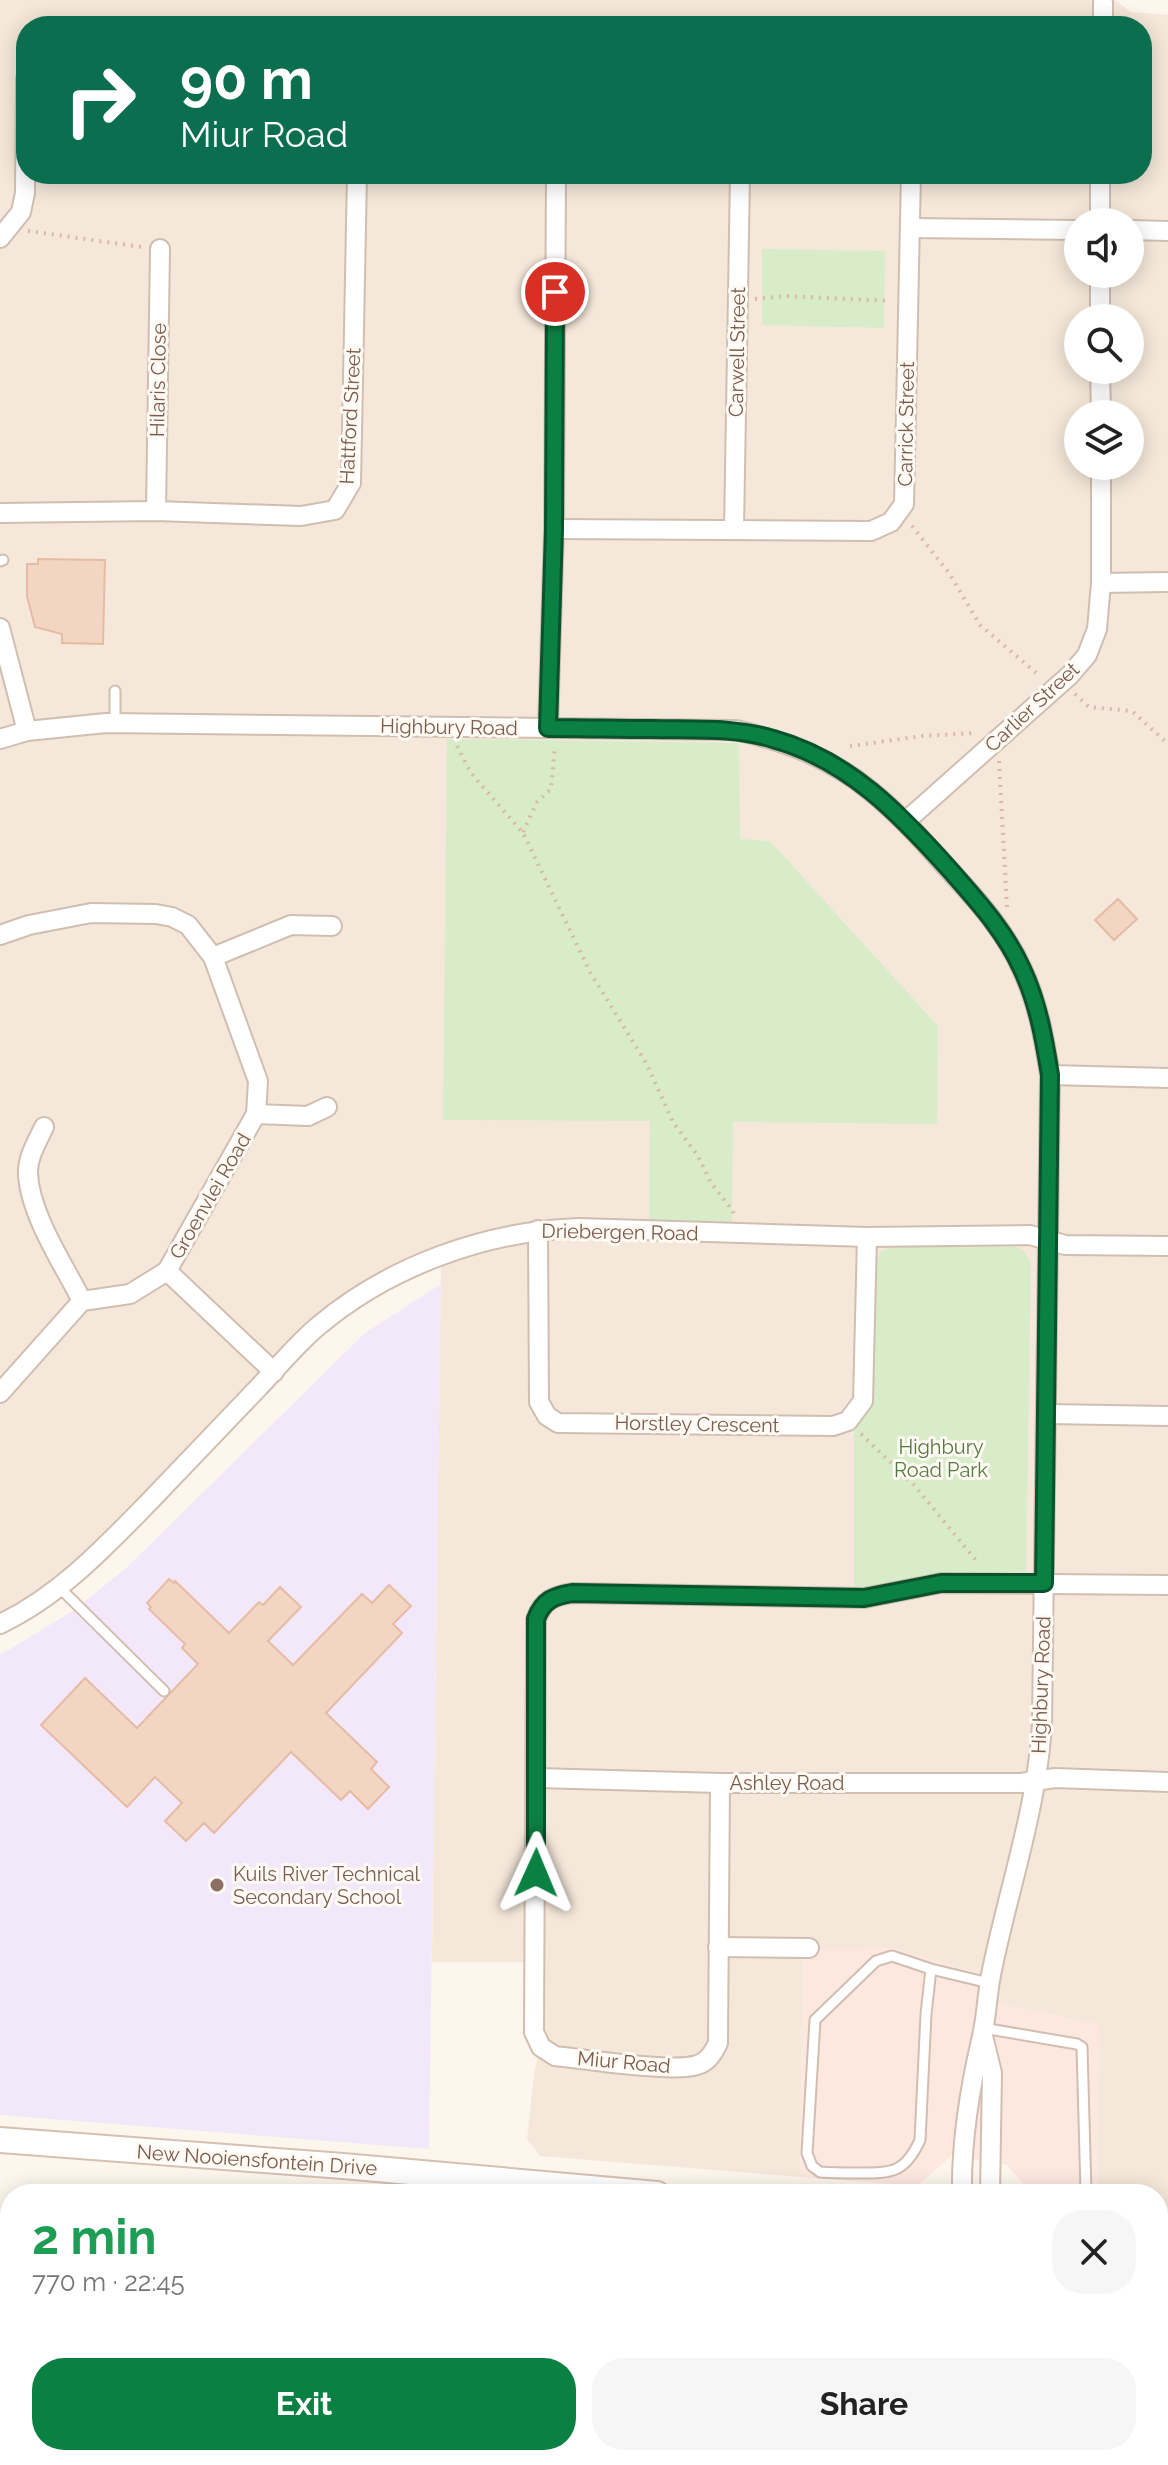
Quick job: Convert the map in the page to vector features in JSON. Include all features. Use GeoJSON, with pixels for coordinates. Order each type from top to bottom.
{"type":"FeatureCollection","features":[{"type":"Feature","properties":{"kind":"street"},"geometry":{"type":"LineString","coordinates":[[1103,3],[1103,16]]}},
{"type":"Feature","properties":{"kind":"street"},"geometry":{"type":"LineString","coordinates":[[6,232],[21,212],[25,184]]}},
{"type":"Feature","properties":{"kind":"street","name":"Hattford Street"},"geometry":{"type":"LineString","coordinates":[[0,513],[156,511],[301,516],[335,510],[351,483],[357,184]]}},
{"type":"Feature","properties":{"kind":"street"},"geometry":{"type":"LineString","coordinates":[[553,728],[556,184]]}},
{"type":"Feature","properties":{"kind":"street","name":"Carwell Street"},"geometry":{"type":"LineString","coordinates":[[734,530],[740,184]]}},
{"type":"Feature","properties":{"kind":"street","name":"Carrick Street"},"geometry":{"type":"LineString","coordinates":[[554,529],[871,531],[891,522],[904,504],[911,184]]}},
{"type":"Feature","properties":{"kind":"street"},"geometry":{"type":"LineString","coordinates":[[1100,184],[1100,208]]}},
{"type":"Feature","properties":{"kind":"street"},"geometry":{"type":"LineString","coordinates":[[910,228],[1064,230]]}},
{"type":"Feature","properties":{"kind":"street"},"geometry":{"type":"LineString","coordinates":[[1144,230],[1168,231]]}},
{"type":"Feature","properties":{"kind":"street","name":"Hilaris Close"},"geometry":{"type":"LineString","coordinates":[[156,511],[160,249]]}},
{"type":"Feature","properties":{"kind":"street","name":"Carlier Street"},"geometry":{"type":"LineString","coordinates":[[906,821],[1063,682],[1087,655],[1097,629],[1101,583],[1101,480]]}},
{"type":"Feature","properties":{"kind":"street"},"geometry":{"type":"LineString","coordinates":[[1101,583],[1168,582]]}},
{"type":"Feature","properties":{"kind":"street"},"geometry":{"type":"LineString","coordinates":[[0,628],[27,731]]}},
{"type":"Feature","properties":{"kind":"street","name":"Highbury Road"},"geometry":{"type":"LineString","coordinates":[[0,739],[27,731],[115,723],[736,730],[774,739],[815,754],[843,770],[906,821],[984,908],[1008,942],[1033,997],[1050,1075],[1042,1724],[1036,1780],[989,1983],[983,2031],[973,2069],[962,2184]]}},
{"type":"Feature","properties":{"kind":"street","name":"Groenvlei Road"},"geometry":{"type":"LineString","coordinates":[[0,935],[29,925],[91,913],[156,914],[188,925],[213,957],[258,1081],[256,1114],[167,1271],[130,1294],[82,1301]]}},
{"type":"Feature","properties":{"kind":"street"},"geometry":{"type":"LineString","coordinates":[[213,957],[291,925],[332,926]]}},
{"type":"Feature","properties":{"kind":"street"},"geometry":{"type":"LineString","coordinates":[[1050,1075],[1168,1078]]}},
{"type":"Feature","properties":{"kind":"street"},"geometry":{"type":"LineString","coordinates":[[256,1114],[308,1116],[327,1107]]}},
{"type":"Feature","properties":{"kind":"street"},"geometry":{"type":"LineString","coordinates":[[0,1393],[82,1301],[39,1214],[30,1186],[30,1157],[44,1127]]}},
{"type":"Feature","properties":{"kind":"street","name":"Driebergen Road"},"geometry":{"type":"LineString","coordinates":[[0,1624],[59,1587],[92,1561],[317,1327],[374,1288],[443,1255],[495,1238],[538,1230],[867,1237],[1030,1235],[1065,1245],[1168,1246]]}},
{"type":"Feature","properties":{"kind":"street","name":"Horstley Crescent"},"geometry":{"type":"LineString","coordinates":[[538,1230],[539,1402],[547,1416],[558,1423],[833,1426],[848,1421]]}},
{"type":"Feature","properties":{"kind":"street"},"geometry":{"type":"LineString","coordinates":[[848,1421],[863,1401],[867,1237]]}},
{"type":"Feature","properties":{"kind":"street"},"geometry":{"type":"LineString","coordinates":[[167,1271],[274,1372]]}},
{"type":"Feature","properties":{"kind":"street"},"geometry":{"type":"LineString","coordinates":[[1047,1414],[1168,1416]]}},
{"type":"Feature","properties":{"kind":"street","name":"Miur Road"},"geometry":{"type":"LineString","coordinates":[[720,1783],[718,2043],[706,2061],[683,2068],[555,2056],[541,2047],[534,2032],[536,1619],[540,1608],[555,1596],[572,1593],[864,1598],[941,1583],[1168,1585]]}},
{"type":"Feature","properties":{"kind":"street","name":"Ashley Road"},"geometry":{"type":"LineString","coordinates":[[537,1778],[720,1783],[1021,1783],[1055,1778],[1168,1782]]}},
{"type":"Feature","properties":{"kind":"street"},"geometry":{"type":"LineString","coordinates":[[718,1947],[809,1948]]}},
{"type":"Feature","properties":{"kind":"street","name":"Highbury Road"},"geometry":{"type":"LineString","coordinates":[[983,2031],[992,2073],[990,2184]]}},
{"type":"Feature","properties":{"kind":"street","name":"New Nooiensfontein Drive"},"geometry":{"type":"LineString","coordinates":[[0,2140],[545,2184]]}},
{"type":"Feature","properties":{"kind":"lane"},"geometry":{"type":"LineString","coordinates":[[115,691],[115,723]]}},
{"type":"Feature","properties":{"kind":"lane"},"geometry":{"type":"LineString","coordinates":[[59,1587],[164,1691]]}},
{"type":"Feature","properties":{"kind":"lane"},"geometry":{"type":"LineString","coordinates":[[931,1969],[917,2148],[902,2167],[888,2173],[820,2172],[812,2166],[807,2153],[815,2020],[876,1961],[892,1956],[989,1983]]}},
{"type":"Feature","properties":{"kind":"lane"},"geometry":{"type":"LineString","coordinates":[[983,2031],[1082,2047],[1086,2184]]}},
{"type":"Feature","properties":{"kind":"path"},"geometry":{"type":"LineString","coordinates":[[6,232],[160,249]]}},
{"type":"Feature","properties":{"kind":"path"},"geometry":{"type":"LineString","coordinates":[[738,300],[785,296],[909,303]]}},
{"type":"Feature","properties":{"kind":"path"},"geometry":{"type":"LineString","coordinates":[[899,514],[920,533],[935,553],[980,625],[1039,675],[1063,682],[1089,707],[1132,711],[1166,741]]}},
{"type":"Feature","properties":{"kind":"path"},"geometry":{"type":"LineString","coordinates":[[447,727],[471,773],[523,833],[590,972],[646,1063],[673,1122],[698,1156],[711,1183],[733,1211],[736,1233]]}},
{"type":"Feature","properties":{"kind":"path"},"geometry":{"type":"LineString","coordinates":[[523,833],[537,802],[551,789],[553,728]]}},
{"type":"Feature","properties":{"kind":"path"},"geometry":{"type":"LineString","coordinates":[[850,746],[922,736],[985,733],[997,741],[1008,942]]}},
{"type":"Feature","properties":{"kind":"path"},"geometry":{"type":"LineString","coordinates":[[848,1421],[914,1485],[976,1559],[990,1583]]}},
{"type":"Feature","properties":{"kind":"shaded area"},"geometry":{"type":"Polygon","coordinates":[[[0,0],[1115,0],[1131,12],[1168,15],[1168,2184],[1097,2184],[1099,2025],[984,2000],[803,1950],[800,2177],[540,2156],[527,2139],[540,2047],[534,1962],[432,1962],[441,1257],[320,1329],[95,1563],[0,1627],[0,0]]]}},
{"type":"Feature","properties":{"kind":"shaded area","name":"Kuils River Technical Secondary School"},"geometry":{"type":"Polygon","coordinates":[[[441,1284],[429,2149],[0,2115],[0,1655],[74,1610],[125,1569],[365,1333],[441,1284]]]}},
{"type":"Feature","properties":{"kind":"shaded area"},"geometry":{"type":"Polygon","coordinates":[[[892,1948],[989,1976],[984,2000],[1099,2025],[1097,2184],[1023,2184],[1007,2165],[951,2156],[919,2184],[800,2177],[803,1950],[892,1948]]]}},
{"type":"Feature","properties":{"kind":"green space"},"geometry":{"type":"Polygon","coordinates":[[[762,249],[885,251],[884,328],[762,325],[762,249]]]}},
{"type":"Feature","properties":{"kind":"green space"},"geometry":{"type":"Polygon","coordinates":[[[447,739],[739,743],[740,839],[770,841],[938,1026],[937,1124],[733,1122],[732,1222],[649,1221],[650,1121],[443,1120],[447,739]]]}},
{"type":"Feature","properties":{"kind":"green space","name":"Highbury Road Park"},"geometry":{"type":"Polygon","coordinates":[[[900,1244],[1013,1245],[1024,1251],[1031,1263],[1026,1571],[928,1576],[888,1586],[854,1589],[854,1428],[867,1410],[874,1262],[882,1251],[900,1244]]]}},
{"type":"Feature","properties":{"kind":"building"},"geometry":{"type":"Polygon","coordinates":[[[38,559],[105,560],[103,644],[62,643],[62,634],[35,627],[27,596],[27,564],[38,564],[38,559]]]}},
{"type":"Feature","properties":{"kind":"building"},"geometry":{"type":"Polygon","coordinates":[[[1118,899],[1137,919],[1114,940],[1095,920],[1118,899]]]}},
{"type":"Feature","properties":{"kind":"building"},"geometry":{"type":"Polygon","coordinates":[[[169,1579],[175,1581],[229,1633],[259,1602],[263,1605],[280,1587],[301,1607],[268,1641],[293,1665],[362,1594],[372,1603],[389,1585],[411,1606],[393,1624],[402,1633],[326,1713],[377,1762],[371,1769],[389,1787],[368,1809],[350,1791],[341,1800],[291,1752],[214,1833],[204,1823],[186,1841],[165,1821],[182,1803],[155,1777],[127,1807],[41,1725],[85,1678],[137,1728],[198,1664],[182,1648],[185,1644],[149,1609],[151,1607],[147,1603],[169,1579]]]}},
{"type":"Feature","properties":{"kind":"place","name":"Kuils River Technical Secondary School"},"geometry":{"type":"Point","coordinates":[217,1885]}},
{"type":"Feature","properties":{"kind":"route"},"geometry":{"type":"LineString","coordinates":[[536,1873],[536,1619],[546,1602],[555,1596],[572,1593],[864,1598],[941,1583],[1044,1583],[1047,1414],[1050,1075],[1033,997],[1022,968],[996,924],[906,821],[862,783],[815,754],[774,739],[736,730],[548,728],[554,529],[555,292]]}}]}
